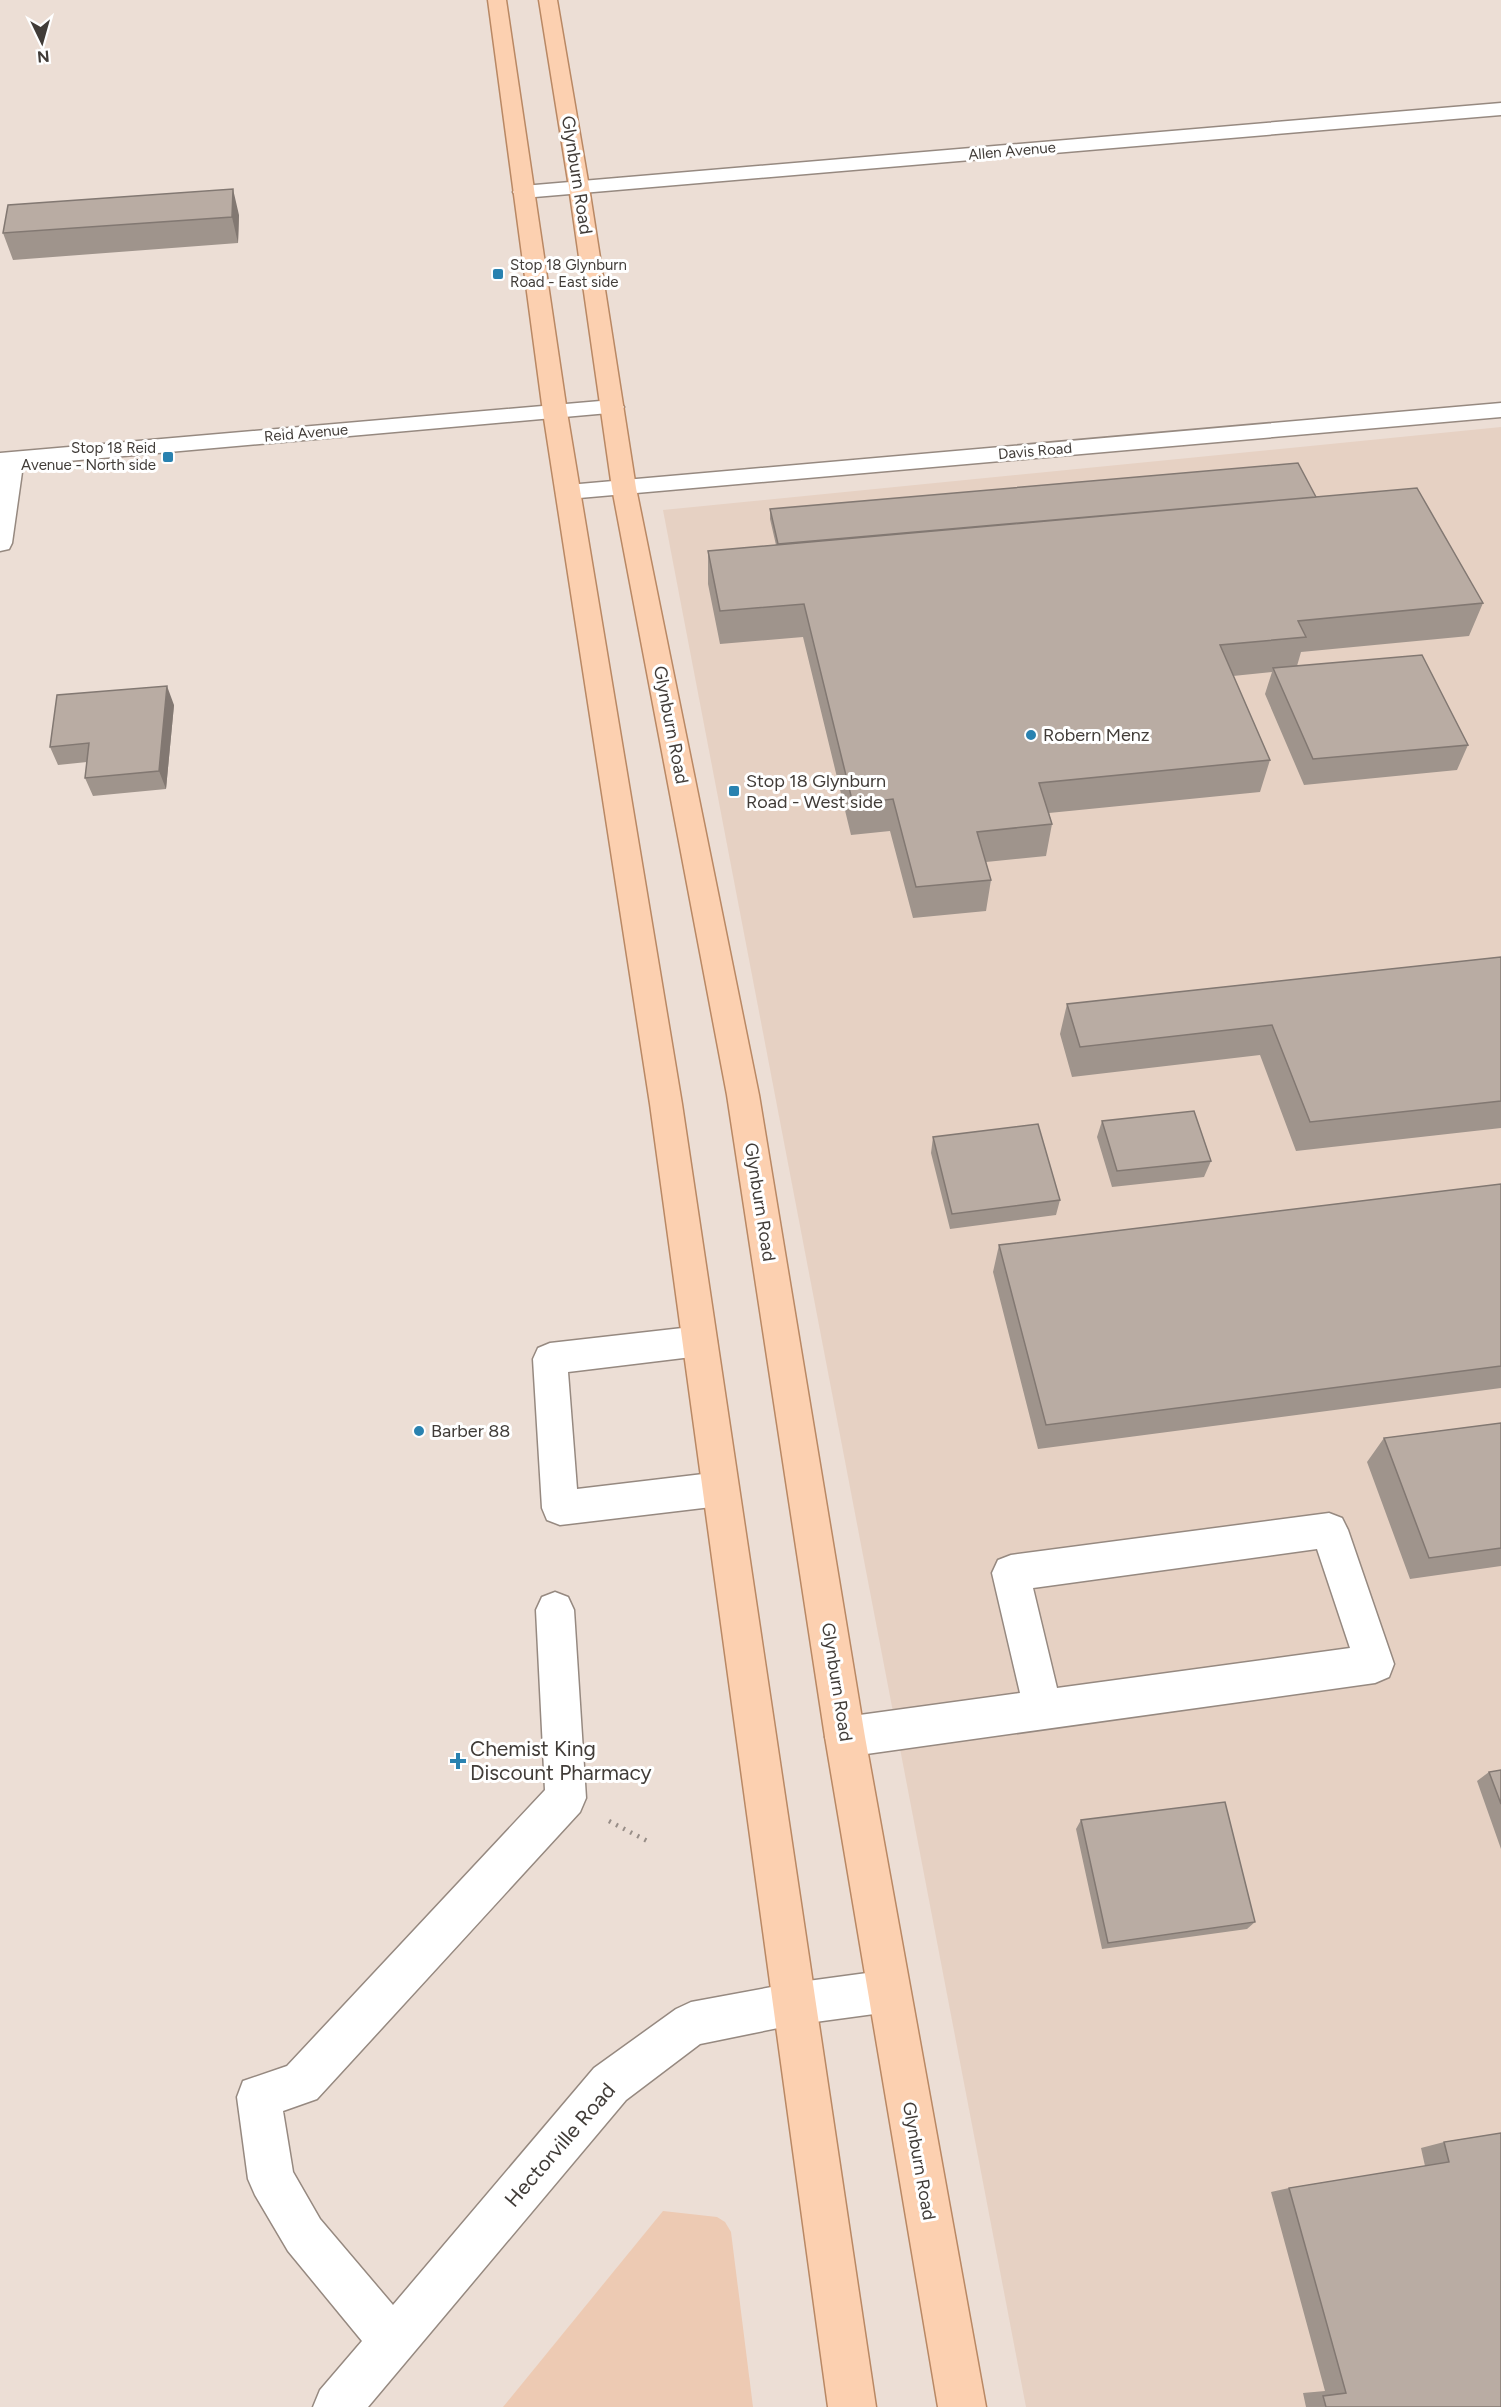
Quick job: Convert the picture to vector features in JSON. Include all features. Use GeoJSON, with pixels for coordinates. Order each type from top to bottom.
{"type":"FeatureCollection","features":[{"type":"Feature","properties":{"kind":"main road"},"geometry":{"type":"LineString","coordinates":[[497,0],[555,412],[664,1092],[852,2407]]}},
{"type":"Feature","properties":{"kind":"main road","name":"Glynburn Road"},"geometry":{"type":"LineString","coordinates":[[548,0],[579,187],[624,488],[743,1095],[845,1737],[962,2407]]}},
{"type":"Feature","properties":{"kind":"street","name":"Allen Avenue"},"geometry":{"type":"LineString","coordinates":[[523,192],[1501,109]]}},
{"type":"Feature","properties":{"kind":"street","name":"Reid Avenue"},"geometry":{"type":"LineString","coordinates":[[6,459],[612,407]]}},
{"type":"Feature","properties":{"kind":"street","name":"Davis Road"},"geometry":{"type":"LineString","coordinates":[[568,492],[1501,410]]}},
{"type":"Feature","properties":{"kind":"street"},"geometry":{"type":"LineString","coordinates":[[0,543],[6,459]]}},
{"type":"Feature","properties":{"kind":"street"},"geometry":{"type":"LineString","coordinates":[[700,1341],[550,1359],[560,1508],[720,1489]]}},
{"type":"Feature","properties":{"kind":"street"},"geometry":{"type":"LineString","coordinates":[[845,1737],[1043,1710],[1375,1664],[1329,1530],[1011,1573],[1043,1710]]}},
{"type":"Feature","properties":{"kind":"street"},"geometry":{"type":"LineString","coordinates":[[393,2341],[304,2235],[271,2179],[259,2097],[301,2083],[566,1798],[555,1610]]}},
{"type":"Feature","properties":{"kind":"street","name":"Hectorville Road"},"geometry":{"type":"LineString","coordinates":[[337,2407],[610,2084],[691,2024],[793,2004],[889,1991]]}},
{"type":"Feature","properties":{"kind":"path"},"geometry":{"type":"LineString","coordinates":[[471,1769],[524,1777]]}},
{"type":"Feature","properties":{"kind":"path"},"geometry":{"type":"LineString","coordinates":[[597,1815],[651,1843]]}},
{"type":"Feature","properties":{"kind":"shaded area"},"geometry":{"type":"Polygon","coordinates":[[[1501,427],[1501,2407],[1026,2407],[663,510],[1501,427]]]}},
{"type":"Feature","properties":{"kind":"shaded area"},"geometry":{"type":"Polygon","coordinates":[[[663,2211],[717,2217],[725,2222],[731,2232],[753,2407],[503,2407],[663,2211]]]}},
{"type":"Feature","properties":{"kind":"building"},"geometry":{"type":"Polygon","coordinates":[[[233,189],[232,217],[3,233],[8,205],[233,189]]]}},
{"type":"Feature","properties":{"kind":"building"},"geometry":{"type":"Polygon","coordinates":[[[1298,463],[1316,497],[778,544],[770,509],[1298,463]]]}},
{"type":"Feature","properties":{"kind":"building","name":"Robern Menz"},"geometry":{"type":"Polygon","coordinates":[[[1417,488],[1483,603],[1298,621],[1306,637],[1220,645],[1270,760],[1039,783],[1052,824],[977,832],[991,880],[916,887],[893,799],[853,804],[804,604],[720,611],[708,551],[1417,488]]]}},
{"type":"Feature","properties":{"kind":"building"},"geometry":{"type":"Polygon","coordinates":[[[1422,655],[1468,745],[1313,759],[1273,668],[1422,655]]]}},
{"type":"Feature","properties":{"kind":"building"},"geometry":{"type":"Polygon","coordinates":[[[167,686],[159,771],[85,778],[89,743],[50,747],[57,695],[167,686]]]}},
{"type":"Feature","properties":{"kind":"building"},"geometry":{"type":"Polygon","coordinates":[[[1501,957],[1501,1101],[1310,1122],[1272,1025],[1080,1047],[1067,1004],[1501,957]]]}},
{"type":"Feature","properties":{"kind":"building"},"geometry":{"type":"Polygon","coordinates":[[[1194,1111],[1211,1161],[1117,1171],[1102,1121],[1194,1111]]]}},
{"type":"Feature","properties":{"kind":"building"},"geometry":{"type":"Polygon","coordinates":[[[1038,1124],[1060,1200],[952,1214],[933,1137],[1038,1124]]]}},
{"type":"Feature","properties":{"kind":"building"},"geometry":{"type":"Polygon","coordinates":[[[1501,1184],[1501,1366],[1046,1425],[999,1245],[1501,1184]]]}},
{"type":"Feature","properties":{"kind":"building"},"geometry":{"type":"Polygon","coordinates":[[[1501,1423],[1501,1548],[1429,1558],[1384,1438],[1501,1423]]]}},
{"type":"Feature","properties":{"kind":"building"},"geometry":{"type":"Polygon","coordinates":[[[1501,1770],[1501,1804],[1489,1772],[1501,1770]]]}},
{"type":"Feature","properties":{"kind":"building"},"geometry":{"type":"Polygon","coordinates":[[[1225,1802],[1255,1922],[1108,1943],[1081,1820],[1225,1802]]]}},
{"type":"Feature","properties":{"kind":"building"},"geometry":{"type":"Polygon","coordinates":[[[1501,2133],[1501,2407],[1326,2407],[1323,2396],[1346,2393],[1289,2188],[1449,2162],[1444,2142],[1501,2133]]]}},
{"type":"Feature","properties":{"kind":"place","name":"Stop 18 Glynburn Road - East side"},"geometry":{"type":"Point","coordinates":[498,274]}},
{"type":"Feature","properties":{"kind":"place","name":"Stop 18 Reid Avenue - North side"},"geometry":{"type":"Point","coordinates":[168,457]}},
{"type":"Feature","properties":{"kind":"place","name":"Robern Menz"},"geometry":{"type":"Point","coordinates":[1031,735]}},
{"type":"Feature","properties":{"kind":"place","name":"Stop 18 Glynburn Road - West side"},"geometry":{"type":"Point","coordinates":[734,791]}},
{"type":"Feature","properties":{"kind":"place","name":"Barber 88"},"geometry":{"type":"Point","coordinates":[419,1431]}},
{"type":"Feature","properties":{"kind":"place","name":"Chemist King Discount Pharmacy"},"geometry":{"type":"Point","coordinates":[458,1761]}}]}
